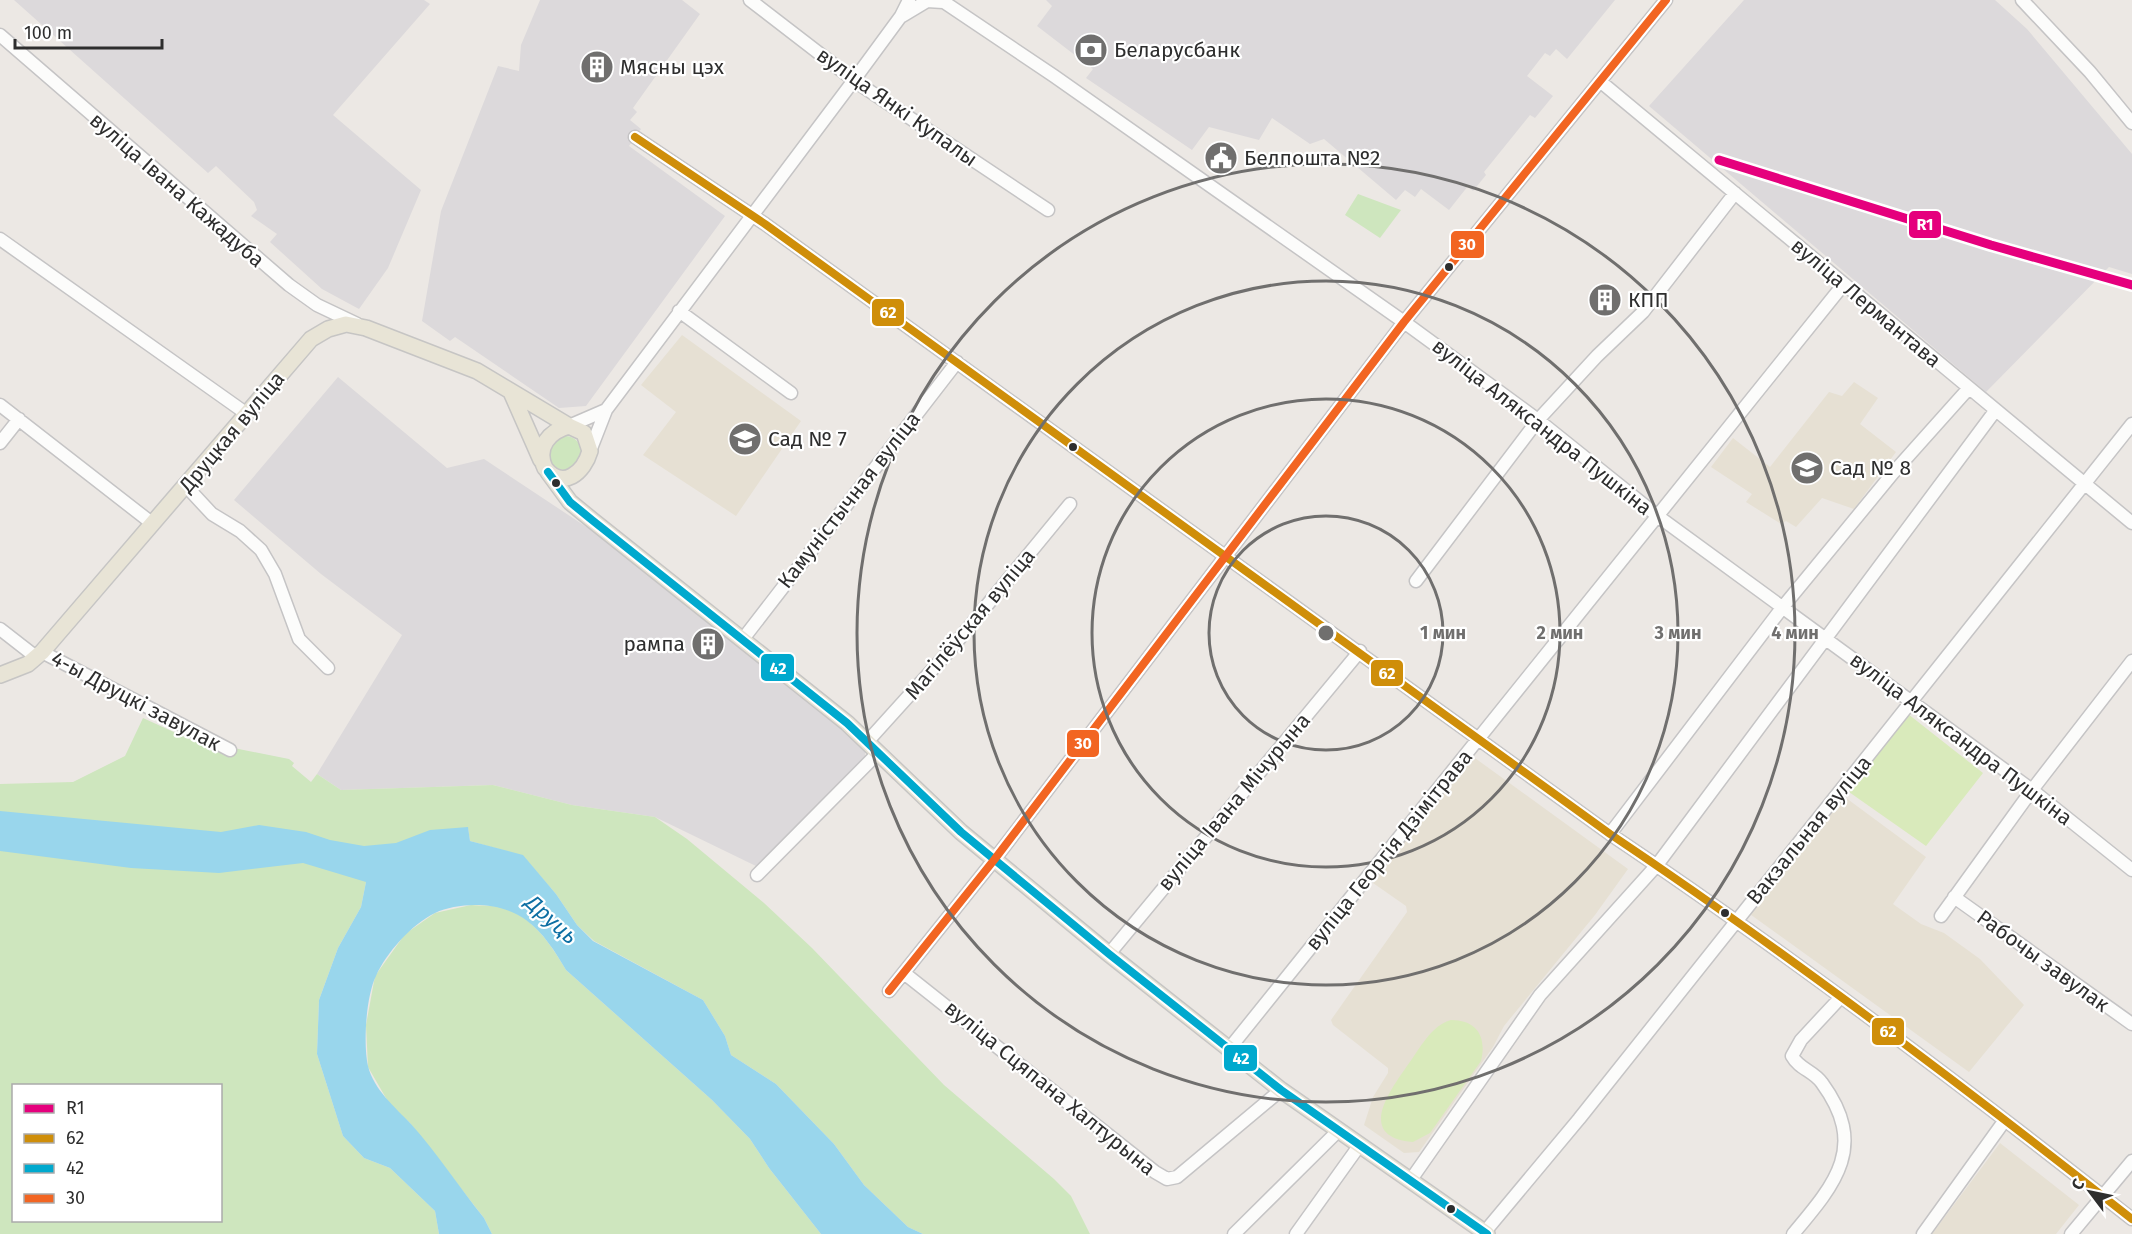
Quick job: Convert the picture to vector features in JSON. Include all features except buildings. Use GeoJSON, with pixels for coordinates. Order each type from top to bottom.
{"type":"FeatureCollection","features":[{"type":"Feature","properties":{"kind":"main road","name":"Друцкая вуліца"},"geometry":{"type":"LineString","coordinates":[[0,675],[17,669],[39,655],[311,339],[328,329],[346,324],[366,328],[477,371],[584,433],[590,451]]}},
{"type":"Feature","properties":{"kind":"main road"},"geometry":{"type":"LineString","coordinates":[[511,392],[545,468],[570,502],[847,723],[932,807],[1109,954],[1337,1132],[1485,1234]]}},
{"type":"Feature","properties":{"kind":"main road"},"geometry":{"type":"LineString","coordinates":[[545,468],[543,448],[546,440],[560,428],[569,426]]}},
{"type":"Feature","properties":{"kind":"main road"},"geometry":{"type":"LineString","coordinates":[[570,502],[590,451]]}},
{"type":"Feature","properties":{"kind":"main road"},"geometry":{"type":"LineString","coordinates":[[545,468],[569,479],[582,470]]}},
{"type":"Feature","properties":{"kind":"street","name":"вуліца Янкі Купалы"},"geometry":{"type":"LineString","coordinates":[[750,0],[854,80],[1048,210]]}},
{"type":"Feature","properties":{"kind":"street"},"geometry":{"type":"LineString","coordinates":[[590,451],[606,410],[854,80],[901,16],[909,0]]}},
{"type":"Feature","properties":{"kind":"street"},"geometry":{"type":"LineString","coordinates":[[889,991],[994,860],[1404,322],[1666,0]]}},
{"type":"Feature","properties":{"kind":"street"},"geometry":{"type":"LineString","coordinates":[[2022,0],[2090,72],[2132,123]]}},
{"type":"Feature","properties":{"kind":"street"},"geometry":{"type":"LineString","coordinates":[[901,16],[927,1],[942,1]]}},
{"type":"Feature","properties":{"kind":"street","name":"вуліца Аляксандра Пушкіна"},"geometry":{"type":"LineString","coordinates":[[942,1],[1054,76],[1404,322],[1538,420],[1659,517],[2032,790],[2132,870]]}},
{"type":"Feature","properties":{"kind":"street","name":"вуліца Івана Кажадуба"},"geometry":{"type":"LineString","coordinates":[[0,35],[289,285],[317,305],[366,328]]}},
{"type":"Feature","properties":{"kind":"street","name":"вуліца Лермантава"},"geometry":{"type":"LineString","coordinates":[[1601,82],[2132,523]]}},
{"type":"Feature","properties":{"kind":"street"},"geometry":{"type":"LineString","coordinates":[[635,137],[752,215],[1360,651],[1610,834],[1736,921],[2005,1120],[2132,1219]]}},
{"type":"Feature","properties":{"kind":"street"},"geometry":{"type":"LineString","coordinates":[[1416,581],[1538,420],[1597,356],[1643,312],[1735,193]]}},
{"type":"Feature","properties":{"kind":"street"},"geometry":{"type":"LineString","coordinates":[[0,239],[247,414]]}},
{"type":"Feature","properties":{"kind":"street","name":"вуліца Георгія Дзімітрава"},"geometry":{"type":"LineString","coordinates":[[1229,1049],[1659,517],[1843,285]]}},
{"type":"Feature","properties":{"kind":"street"},"geometry":{"type":"LineString","coordinates":[[679,311],[790,393]]}},
{"type":"Feature","properties":{"kind":"street","name":"Камуністычная вуліца"},"geometry":{"type":"LineString","coordinates":[[743,639],[957,362]]}},
{"type":"Feature","properties":{"kind":"street"},"geometry":{"type":"LineString","coordinates":[[1610,834],[1782,608],[1893,473],[1968,388]]}},
{"type":"Feature","properties":{"kind":"street"},"geometry":{"type":"LineString","coordinates":[[0,405],[153,524]]}},
{"type":"Feature","properties":{"kind":"street"},"geometry":{"type":"LineString","coordinates":[[569,426],[606,410]]}},
{"type":"Feature","properties":{"kind":"street"},"geometry":{"type":"LineString","coordinates":[[1410,1181],[1540,995],[1657,865],[1995,411]]}},
{"type":"Feature","properties":{"kind":"street"},"geometry":{"type":"LineString","coordinates":[[0,443],[18,419]]}},
{"type":"Feature","properties":{"kind":"street","name":"Вакзальная вуліца"},"geometry":{"type":"LineString","coordinates":[[1485,1234],[2132,424]]}},
{"type":"Feature","properties":{"kind":"street"},"geometry":{"type":"LineString","coordinates":[[186,486],[212,514],[240,531],[261,550],[275,574],[299,639],[328,668]]}},
{"type":"Feature","properties":{"kind":"street","name":"Магілёўская вуліца"},"geometry":{"type":"LineString","coordinates":[[757,875],[872,748],[1070,504]]}},
{"type":"Feature","properties":{"kind":"street","name":"4-ы Друцкі завулак"},"geometry":{"type":"LineString","coordinates":[[0,629],[39,655],[230,750]]}},
{"type":"Feature","properties":{"kind":"street","name":"вуліца Івана Мічурына"},"geometry":{"type":"LineString","coordinates":[[1109,954],[1360,651]]}},
{"type":"Feature","properties":{"kind":"street"},"geometry":{"type":"LineString","coordinates":[[1941,916],[2032,790],[2132,661]]}},
{"type":"Feature","properties":{"kind":"street","name":"Рабочы завулак"},"geometry":{"type":"LineString","coordinates":[[1954,897],[2132,1024]]}},
{"type":"Feature","properties":{"kind":"street","name":"вуліца Сцяпана Халтурына"},"geometry":{"type":"LineString","coordinates":[[904,973],[1146,1165],[1167,1179],[1177,1177],[1281,1090]]}},
{"type":"Feature","properties":{"kind":"street"},"geometry":{"type":"LineString","coordinates":[[1792,1234],[1817,1205],[1838,1170],[1846,1142],[1843,1121],[1829,1093],[1819,1078],[1796,1063],[1792,1056],[1801,1040],[1841,997]]}},
{"type":"Feature","properties":{"kind":"street"},"geometry":{"type":"LineString","coordinates":[[1923,1234],[2005,1120]]}},
{"type":"Feature","properties":{"kind":"street"},"geometry":{"type":"LineString","coordinates":[[1234,1234],[1337,1132]]}},
{"type":"Feature","properties":{"kind":"street"},"geometry":{"type":"LineString","coordinates":[[1296,1234],[1359,1146]]}},
{"type":"Feature","properties":{"kind":"street"},"geometry":{"type":"LineString","coordinates":[[2071,1234],[2132,1161]]}},
{"type":"Feature","properties":{"kind":"shaded area"},"geometry":{"type":"Polygon","coordinates":[[[14,0],[424,0],[430,4],[333,115],[421,190],[388,268],[359,309],[322,289],[270,242],[277,234],[251,216],[257,210],[254,202],[216,166],[208,173],[14,0]]]}},
{"type":"Feature","properties":{"kind":"shaded area"},"geometry":{"type":"Polygon","coordinates":[[[540,0],[682,0],[700,14],[633,108],[637,112],[630,120],[641,129],[629,146],[725,216],[586,406],[559,408],[455,337],[450,341],[422,321],[441,211],[498,66],[519,71],[521,45],[540,0]]]}},
{"type":"Feature","properties":{"kind":"shaded area"},"geometry":{"type":"Polygon","coordinates":[[[1046,0],[1615,0],[1567,59],[1556,49],[1550,56],[1545,53],[1527,76],[1553,96],[1535,118],[1530,115],[1484,172],[1486,175],[1473,191],[1468,186],[1449,210],[1421,189],[1415,197],[1405,190],[1396,200],[1324,139],[1310,144],[1272,118],[1259,140],[1209,127],[1192,150],[1086,78],[1093,69],[1037,26],[1052,6],[1046,0]]]}},
{"type":"Feature","properties":{"kind":"shaded area"},"geometry":{"type":"Polygon","coordinates":[[[1744,0],[1995,0],[2027,29],[2132,154],[2132,274],[2109,267],[1986,392],[1649,106],[1744,0]]]}},
{"type":"Feature","properties":{"kind":"shaded area"},"geometry":{"type":"Polygon","coordinates":[[[682,335],[801,421],[736,516],[643,455],[676,412],[641,385],[682,335]]]}},
{"type":"Feature","properties":{"kind":"shaded area"},"geometry":{"type":"Polygon","coordinates":[[[338,377],[447,468],[484,459],[606,540],[825,715],[865,750],[865,760],[758,867],[655,817],[572,805],[493,785],[341,790],[317,774],[402,635],[321,574],[234,500],[338,377]]]}},
{"type":"Feature","properties":{"kind":"shaded area"},"geometry":{"type":"Polygon","coordinates":[[[1854,382],[1878,398],[1860,424],[1896,452],[1854,509],[1822,498],[1796,527],[1786,521],[1781,524],[1746,502],[1752,494],[1711,467],[1733,438],[1770,467],[1829,392],[1842,396],[1854,382]]]}},
{"type":"Feature","properties":{"kind":"shaded area"},"geometry":{"type":"Polygon","coordinates":[[[1468,753],[1628,869],[1595,915],[1504,1026],[1493,1047],[1419,1152],[1404,1153],[1364,1125],[1373,1097],[1388,1073],[1388,1068],[1333,1025],[1331,1020],[1407,912],[1406,906],[1373,883],[1468,753]]]}},
{"type":"Feature","properties":{"kind":"shaded area"},"geometry":{"type":"Polygon","coordinates":[[[1842,795],[1926,857],[1893,904],[1921,924],[1944,933],[1980,959],[2024,1005],[1969,1072],[1747,912],[1842,795]]]}},
{"type":"Feature","properties":{"kind":"shaded area"},"geometry":{"type":"Polygon","coordinates":[[[2000,1143],[2079,1205],[2056,1234],[1932,1234],[2000,1143]]]}},
{"type":"Feature","properties":{"kind":"green space"},"geometry":{"type":"Polygon","coordinates":[[[1358,194],[1401,210],[1380,238],[1345,215],[1358,194]]]}},
{"type":"Feature","properties":{"kind":"green space"},"geometry":{"type":"Polygon","coordinates":[[[565,436],[577,441],[582,453],[577,465],[565,470],[553,465],[548,453],[553,441],[565,436]]]}},
{"type":"Feature","properties":{"kind":"green space"},"geometry":{"type":"Polygon","coordinates":[[[1908,714],[1983,773],[1926,846],[1849,792],[1908,714]]]}},
{"type":"Feature","properties":{"kind":"green space"},"geometry":{"type":"Polygon","coordinates":[[[143,718],[189,739],[289,759],[294,763],[292,766],[311,782],[317,774],[341,790],[493,785],[572,805],[655,817],[687,839],[764,903],[812,948],[944,1085],[1054,1179],[1071,1196],[1090,1234],[923,1234],[908,1227],[864,1185],[834,1144],[776,1084],[731,1055],[725,1036],[703,1000],[594,941],[577,925],[556,894],[523,856],[470,841],[468,828],[366,882],[361,907],[338,948],[319,1000],[317,1054],[343,1136],[364,1158],[390,1168],[435,1211],[439,1234],[0,1234],[0,784],[73,782],[125,756],[143,718]]]}},
{"type":"Feature","properties":{"kind":"green space"},"geometry":{"type":"Polygon","coordinates":[[[471,905],[504,908],[524,918],[532,925],[548,942],[566,970],[712,1100],[750,1139],[769,1168],[821,1234],[492,1234],[484,1218],[410,1123],[390,1105],[368,1067],[366,1025],[375,976],[405,934],[435,913],[471,905]]]}},
{"type":"Feature","properties":{"kind":"green space"},"geometry":{"type":"Polygon","coordinates":[[[1451,1020],[1468,1023],[1478,1032],[1483,1052],[1481,1061],[1430,1133],[1413,1142],[1396,1138],[1385,1132],[1381,1123],[1386,1100],[1426,1039],[1437,1027],[1451,1020]]]}},
{"type":"Feature","properties":{"kind":"water","name":"Друць"},"geometry":{"type":"Polygon","coordinates":[[[0,811],[221,832],[259,825],[306,832],[330,840],[364,846],[396,843],[430,830],[468,827],[470,841],[523,855],[556,894],[577,925],[593,941],[703,1000],[725,1036],[731,1055],[776,1084],[834,1144],[864,1185],[908,1227],[923,1234],[821,1234],[769,1168],[750,1139],[712,1100],[566,970],[538,930],[517,914],[506,910],[469,905],[435,913],[417,924],[401,940],[386,958],[376,976],[366,1020],[366,1057],[375,1083],[430,1147],[484,1218],[492,1234],[439,1234],[435,1211],[390,1168],[364,1158],[343,1136],[317,1054],[319,1000],[338,948],[361,907],[366,882],[303,863],[219,873],[131,868],[0,851],[0,811]]]}},
{"type":"Feature","properties":{"kind":"transit line","name":"30"},"geometry":{"type":"LineString","coordinates":[[889,991],[994,860],[1404,322],[1666,0]]}},
{"type":"Feature","properties":{"kind":"transit line","name":"62"},"geometry":{"type":"LineString","coordinates":[[635,137],[765,224],[1610,834],[1809,973],[2004,1119],[2132,1219]]}},
{"type":"Feature","properties":{"kind":"transit line","name":"R1"},"geometry":{"type":"LineString","coordinates":[[1719,160],[1991,245],[2132,285]]}},
{"type":"Feature","properties":{"kind":"transit line","name":"42"},"geometry":{"type":"LineString","coordinates":[[548,472],[570,502],[847,723],[961,832],[1109,954],[1281,1090],[1487,1234]]}},
{"type":"Feature","properties":{"kind":"place","name":"Беларусбанк"},"geometry":{"type":"Point","coordinates":[1091,50]}},
{"type":"Feature","properties":{"kind":"place","name":"Мясны цэх"},"geometry":{"type":"Point","coordinates":[597,67]}},
{"type":"Feature","properties":{"kind":"place","name":"Белпошта №2"},"geometry":{"type":"Point","coordinates":[1221,158]}},
{"type":"Feature","properties":{"kind":"place","name":"КПП"},"geometry":{"type":"Point","coordinates":[1605,300]}},
{"type":"Feature","properties":{"kind":"place","name":"Сад № 7"},"geometry":{"type":"Point","coordinates":[745,439]}},
{"type":"Feature","properties":{"kind":"place","name":"Сад № 8"},"geometry":{"type":"Point","coordinates":[1807,468]}},
{"type":"Feature","properties":{"kind":"place","name":"рампа"},"geometry":{"type":"Point","coordinates":[708,644]}}]}
